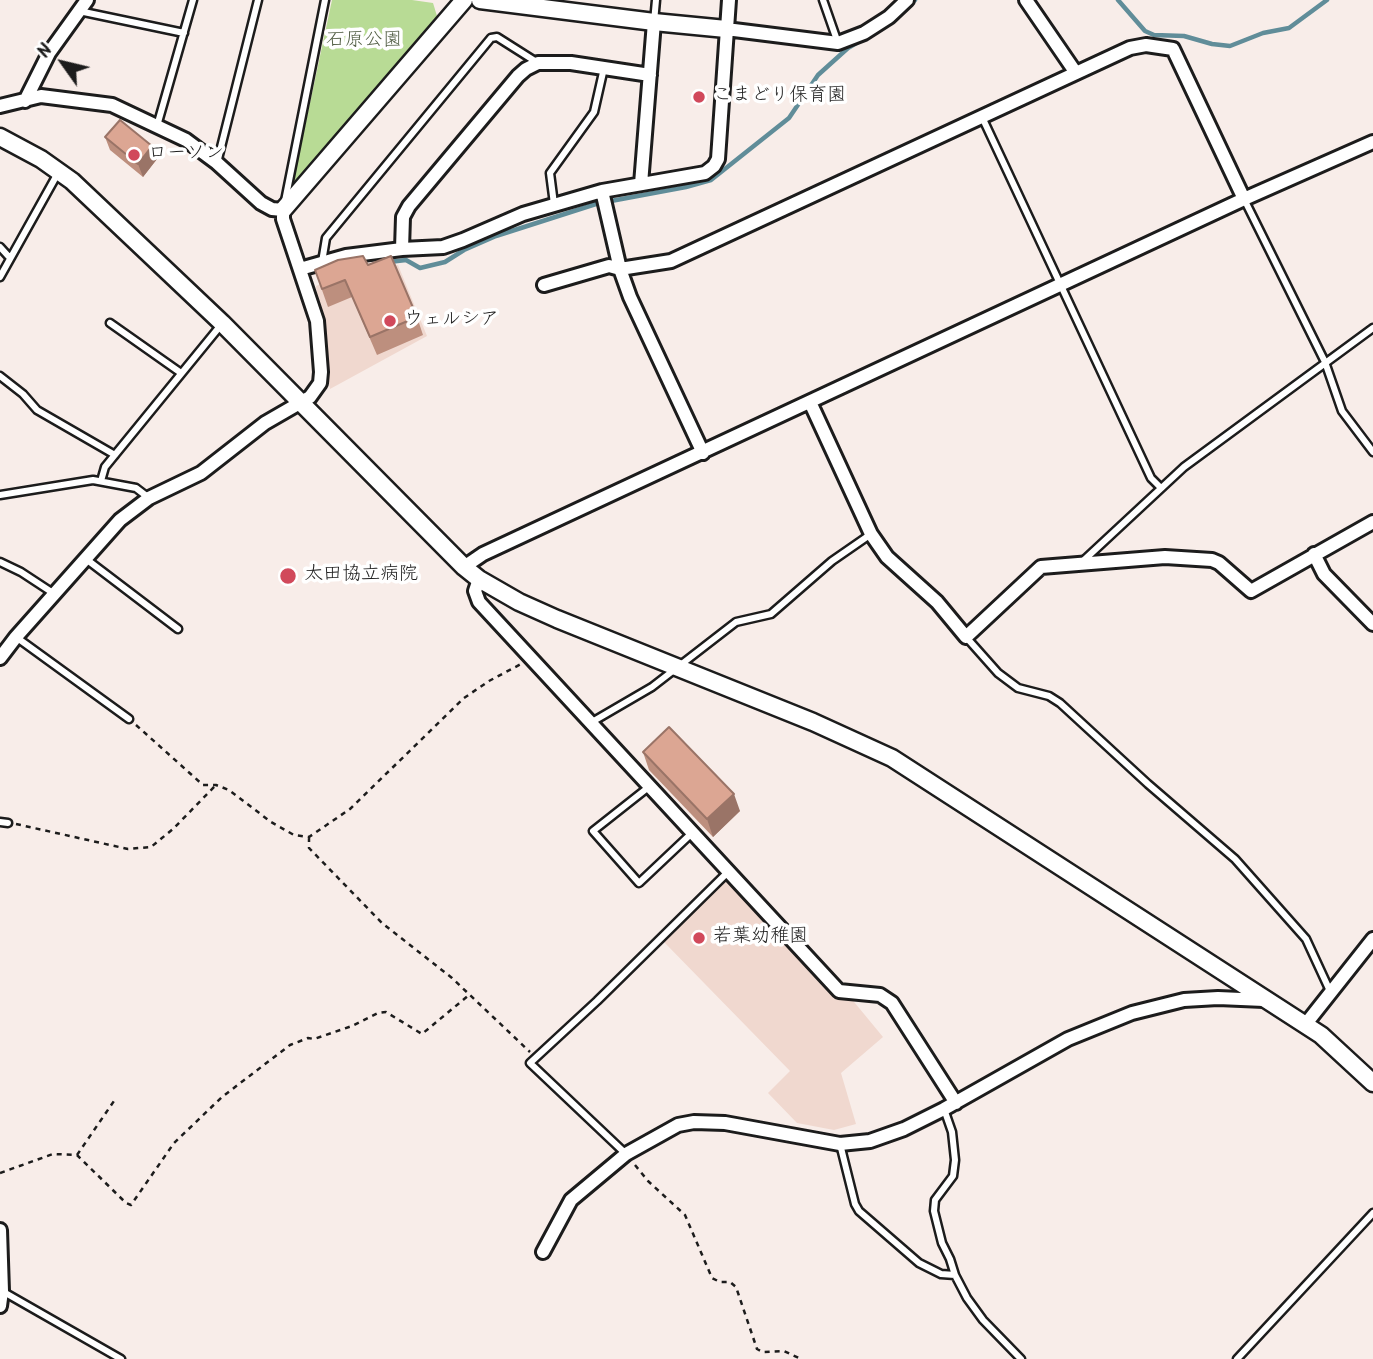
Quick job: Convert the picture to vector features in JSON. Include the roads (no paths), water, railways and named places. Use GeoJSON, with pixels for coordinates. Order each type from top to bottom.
{"type":"FeatureCollection","features":[{"type":"Feature","properties":{"kind":"street"},"geometry":{"type":"LineString","coordinates":[[25,101],[49,53],[87,0]]}},
{"type":"Feature","properties":{"kind":"street"},"geometry":{"type":"LineString","coordinates":[[0,658],[16,636],[120,520],[149,498],[201,473],[265,424],[317,389],[321,372],[317,321],[283,219],[283,210],[464,0]]}},
{"type":"Feature","properties":{"kind":"street"},"geometry":{"type":"LineString","coordinates":[[480,0],[574,6],[654,22],[838,43],[864,33],[889,17],[907,0]]}},
{"type":"Feature","properties":{"kind":"street"},"geometry":{"type":"LineString","coordinates":[[300,269],[346,256],[443,247],[523,214],[602,191],[705,173],[715,166],[718,159],[729,0]]}},
{"type":"Feature","properties":{"kind":"street"},"geometry":{"type":"LineString","coordinates":[[1026,0],[1076,73]]}},
{"type":"Feature","properties":{"kind":"street"},"geometry":{"type":"LineString","coordinates":[[640,184],[654,22]]}},
{"type":"Feature","properties":{"kind":"street"},"geometry":{"type":"LineString","coordinates":[[544,285],[609,266],[621,269],[671,261],[1130,48],[1146,45],[1173,49],[1244,198]]}},
{"type":"Feature","properties":{"kind":"street"},"geometry":{"type":"LineString","coordinates":[[402,249],[403,217],[409,206],[518,76],[538,64],[571,63],[650,75]]}},
{"type":"Feature","properties":{"kind":"street"},"geometry":{"type":"LineString","coordinates":[[0,106],[41,96],[112,105],[186,140],[217,163],[261,203],[272,209],[283,210]]}},
{"type":"Feature","properties":{"kind":"street"},"geometry":{"type":"LineString","coordinates":[[0,137],[41,159],[72,181],[222,323],[479,579],[519,602],[831,730],[892,758],[1321,1035],[1373,1083]]}},
{"type":"Feature","properties":{"kind":"street"},"geometry":{"type":"LineString","coordinates":[[464,567],[483,554],[1061,286],[1244,198],[1373,142]]}},
{"type":"Feature","properties":{"kind":"street"},"geometry":{"type":"LineString","coordinates":[[602,191],[630,297],[703,453]]}},
{"type":"Feature","properties":{"kind":"street"},"geometry":{"type":"LineString","coordinates":[[810,402],[871,534],[887,556],[937,602],[965,637],[1041,568],[1165,557],[1212,560],[1251,591],[1373,522]]}},
{"type":"Feature","properties":{"kind":"street"},"geometry":{"type":"LineString","coordinates":[[1314,554],[1324,574],[1373,624]]}},
{"type":"Feature","properties":{"kind":"street"},"geometry":{"type":"LineString","coordinates":[[479,579],[475,591],[480,602],[839,991],[880,995],[892,1003],[950,1106]]}},
{"type":"Feature","properties":{"kind":"street"},"geometry":{"type":"LineString","coordinates":[[1305,1025],[1373,939]]}},
{"type":"Feature","properties":{"kind":"street"},"geometry":{"type":"LineString","coordinates":[[543,1252],[571,1200],[626,1154],[678,1125],[694,1122],[725,1123],[840,1144],[870,1141],[904,1129],[950,1106],[1068,1039],[1132,1013],[1184,1000],[1264,1000]]}},
{"type":"Feature","properties":{"kind":"street"},"geometry":{"type":"LineString","coordinates":[[0,1230],[0,1306]]}},
{"type":"Feature","properties":{"kind":"lane"},"geometry":{"type":"LineString","coordinates":[[157,126],[193,0]]}},
{"type":"Feature","properties":{"kind":"lane"},"geometry":{"type":"LineString","coordinates":[[217,163],[258,0]]}},
{"type":"Feature","properties":{"kind":"lane"},"geometry":{"type":"LineString","coordinates":[[283,210],[325,0]]}},
{"type":"Feature","properties":{"kind":"lane"},"geometry":{"type":"LineString","coordinates":[[654,22],[656,0]]}},
{"type":"Feature","properties":{"kind":"lane"},"geometry":{"type":"LineString","coordinates":[[823,0],[838,43]]}},
{"type":"Feature","properties":{"kind":"lane"},"geometry":{"type":"LineString","coordinates":[[79,11],[184,33]]}},
{"type":"Feature","properties":{"kind":"lane"},"geometry":{"type":"LineString","coordinates":[[322,264],[326,238],[491,38],[497,37],[538,64]]}},
{"type":"Feature","properties":{"kind":"lane"},"geometry":{"type":"LineString","coordinates":[[554,205],[550,173],[594,112],[604,68]]}},
{"type":"Feature","properties":{"kind":"lane"},"geometry":{"type":"LineString","coordinates":[[982,117],[1151,478],[1160,487]]}},
{"type":"Feature","properties":{"kind":"lane"},"geometry":{"type":"LineString","coordinates":[[0,277],[59,172]]}},
{"type":"Feature","properties":{"kind":"lane"},"geometry":{"type":"LineString","coordinates":[[1244,198],[1325,362],[1342,411],[1373,452]]}},
{"type":"Feature","properties":{"kind":"lane"},"geometry":{"type":"LineString","coordinates":[[0,247],[10,258]]}},
{"type":"Feature","properties":{"kind":"lane"},"geometry":{"type":"LineString","coordinates":[[110,323],[181,373]]}},
{"type":"Feature","properties":{"kind":"lane"},"geometry":{"type":"LineString","coordinates":[[101,481],[105,467],[222,323]]}},
{"type":"Feature","properties":{"kind":"lane"},"geometry":{"type":"LineString","coordinates":[[1079,565],[1160,487],[1373,328]]}},
{"type":"Feature","properties":{"kind":"lane"},"geometry":{"type":"LineString","coordinates":[[0,376],[37,410],[115,455]]}},
{"type":"Feature","properties":{"kind":"lane"},"geometry":{"type":"LineString","coordinates":[[0,495],[93,480],[136,488],[149,498]]}},
{"type":"Feature","properties":{"kind":"lane"},"geometry":{"type":"LineString","coordinates":[[592,723],[652,687],[736,622],[771,614],[832,561],[871,534]]}},
{"type":"Feature","properties":{"kind":"lane"},"geometry":{"type":"LineString","coordinates":[[84,558],[178,629]]}},
{"type":"Feature","properties":{"kind":"lane"},"geometry":{"type":"LineString","coordinates":[[0,562],[54,593]]}},
{"type":"Feature","properties":{"kind":"lane"},"geometry":{"type":"LineString","coordinates":[[16,636],[129,719]]}},
{"type":"Feature","properties":{"kind":"lane"},"geometry":{"type":"LineString","coordinates":[[965,637],[989,664],[1018,688],[1049,696],[1060,702],[1147,784],[1235,859],[1306,939],[1331,993]]}},
{"type":"Feature","properties":{"kind":"lane"},"geometry":{"type":"LineString","coordinates":[[650,786],[593,831],[639,883],[693,832]]}},
{"type":"Feature","properties":{"kind":"lane"},"geometry":{"type":"LineString","coordinates":[[0,822],[8,822]]}},
{"type":"Feature","properties":{"kind":"lane"},"geometry":{"type":"LineString","coordinates":[[626,1154],[530,1063],[729,871]]}},
{"type":"Feature","properties":{"kind":"lane"},"geometry":{"type":"LineString","coordinates":[[950,1106],[955,1160],[953,1176],[935,1200],[934,1211],[954,1275],[983,1320],[1021,1359]]}},
{"type":"Feature","properties":{"kind":"lane"},"geometry":{"type":"LineString","coordinates":[[840,1144],[859,1211],[919,1263],[941,1274],[954,1275]]}},
{"type":"Feature","properties":{"kind":"lane"},"geometry":{"type":"LineString","coordinates":[[1237,1359],[1373,1213]]}},
{"type":"Feature","properties":{"kind":"lane"},"geometry":{"type":"LineString","coordinates":[[2,1291],[121,1359]]}},
{"type":"Feature","properties":{"kind":"waterway"},"geometry":{"type":"LineString","coordinates":[[893,20],[915,0]]}},
{"type":"Feature","properties":{"kind":"waterway"},"geometry":{"type":"LineString","coordinates":[[1118,0],[1145,31],[1154,35],[1184,36],[1230,46],[1263,33],[1289,28],[1327,0]]}},
{"type":"Feature","properties":{"kind":"waterway"},"geometry":{"type":"LineString","coordinates":[[611,201],[711,180],[789,118],[818,75],[848,48],[865,38]]}},
{"type":"Feature","properties":{"kind":"waterway"},"geometry":{"type":"LineString","coordinates":[[389,262],[406,260],[420,268],[445,262],[496,236],[599,203]]}},
{"type":"Feature","properties":{"kind":"place","name":"こまどり保育園"},"geometry":{"type":"Point","coordinates":[699,97]}},
{"type":"Feature","properties":{"kind":"place","name":"ローソン"},"geometry":{"type":"Point","coordinates":[134,155]}},
{"type":"Feature","properties":{"kind":"place","name":"ウェルシア"},"geometry":{"type":"Point","coordinates":[390,321]}},
{"type":"Feature","properties":{"kind":"place","name":"太田協立病院"},"geometry":{"type":"Point","coordinates":[288,576]}},
{"type":"Feature","properties":{"kind":"place","name":"若葉幼稚園"},"geometry":{"type":"Point","coordinates":[699,938]}},
{"type":"Feature","properties":{"kind":"park label","name":"石原公園"},"geometry":{"type":"Point","coordinates":[364,42]}}]}
